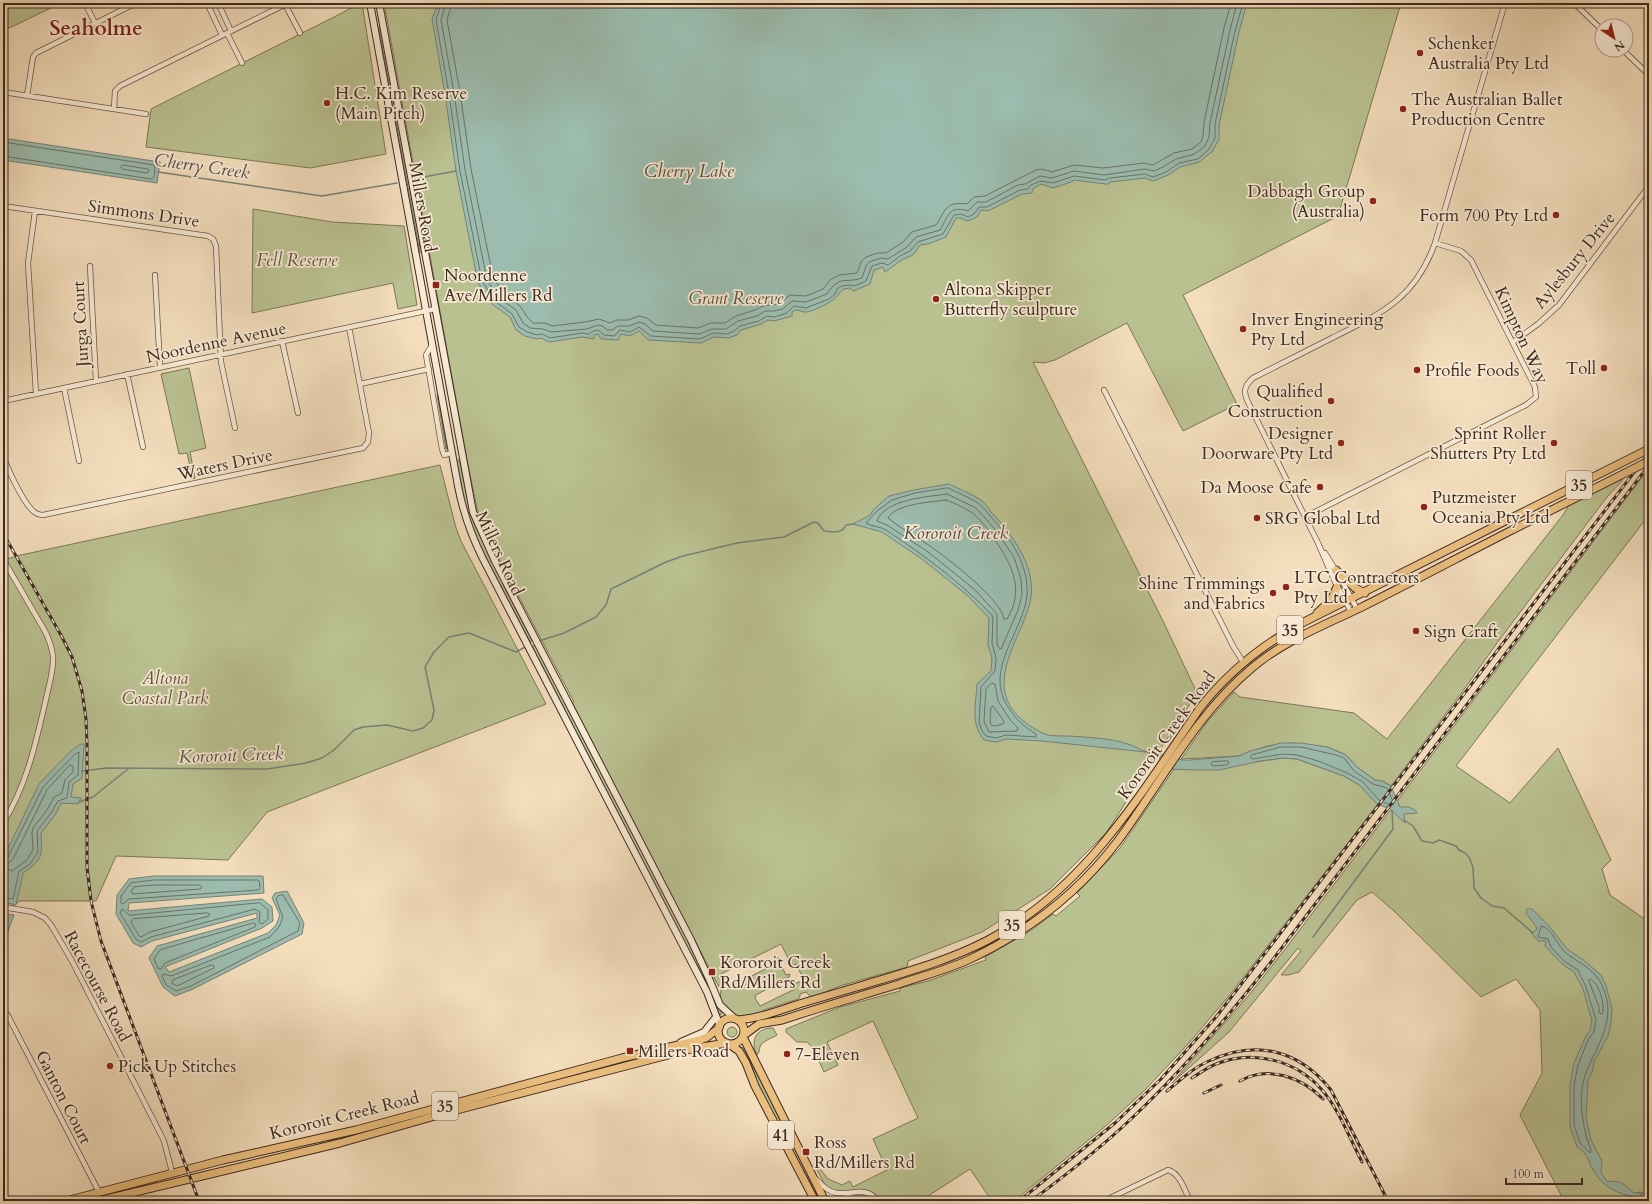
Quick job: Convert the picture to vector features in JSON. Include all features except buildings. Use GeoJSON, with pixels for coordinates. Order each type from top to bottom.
{"type":"FeatureCollection","features":[{"type":"Feature","properties":{"kind":"main road","name":"Millers Road"},"geometry":{"type":"LineString","coordinates":[[370,3],[452,452],[463,509],[469,527],[508,608],[697,974],[712,1004],[719,1027]]}},
{"type":"Feature","properties":{"kind":"main road","name":"Millers Road"},"geometry":{"type":"LineString","coordinates":[[379,3],[473,512],[483,537],[687,934],[710,980],[720,1006],[736,1020]]}},
{"type":"Feature","properties":{"kind":"main road","name":"Kororoit Creek Road"},"geometry":{"type":"LineString","coordinates":[[736,1020],[765,1016],[923,967],[988,940],[1044,903],[1072,879],[1115,830],[1214,689],[1242,662],[1285,632],[1302,623],[1365,593],[1649,449]]}},
{"type":"Feature","properties":{"kind":"main road"},"geometry":{"type":"LineString","coordinates":[[452,452],[461,450]]}},
{"type":"Feature","properties":{"kind":"main road","name":"Kororoit Creek Road"},"geometry":{"type":"LineString","coordinates":[[743,1036],[759,1024],[782,1020],[949,968],[1002,943],[1051,910],[1087,877],[1116,843],[1185,744],[1220,698],[1255,665],[1282,647],[1649,461]]}},
{"type":"Feature","properties":{"kind":"main road"},"geometry":{"type":"LineString","coordinates":[[1336,570],[1355,588],[1365,593]]}},
{"type":"Feature","properties":{"kind":"main road"},"geometry":{"type":"LineString","coordinates":[[1302,623],[1327,605],[1334,597],[1337,587]]}},
{"type":"Feature","properties":{"kind":"main road"},"geometry":{"type":"LineString","coordinates":[[675,1045],[704,1032],[716,1017]]}},
{"type":"Feature","properties":{"kind":"main road","name":"35"},"geometry":{"type":"LineString","coordinates":[[719,1027],[728,1019],[736,1020]]}},
{"type":"Feature","properties":{"kind":"main road"},"geometry":{"type":"LineString","coordinates":[[736,1020],[743,1027],[743,1036]]}},
{"type":"Feature","properties":{"kind":"main road"},"geometry":{"type":"LineString","coordinates":[[719,1027],[720,1037],[728,1044]]}},
{"type":"Feature","properties":{"kind":"main road","name":"Kororoit Creek Road"},"geometry":{"type":"LineString","coordinates":[[66,1201],[172,1172],[356,1130],[652,1050],[703,1039],[719,1027]]}},
{"type":"Feature","properties":{"kind":"main road","name":"35"},"geometry":{"type":"LineString","coordinates":[[728,1044],[737,1043],[743,1036]]}},
{"type":"Feature","properties":{"kind":"main road","name":"41"},"geometry":{"type":"LineString","coordinates":[[743,1036],[825,1201]]}},
{"type":"Feature","properties":{"kind":"main road","name":"Kororoit Creek Road"},"geometry":{"type":"LineString","coordinates":[[100,1200],[340,1142],[706,1045],[728,1044]]}},
{"type":"Feature","properties":{"kind":"main road","name":"41"},"geometry":{"type":"LineString","coordinates":[[728,1044],[738,1051],[744,1058],[755,1086],[814,1199]]}},
{"type":"Feature","properties":{"kind":"main road"},"geometry":{"type":"LineString","coordinates":[[652,1050],[660,1057]]}},
{"type":"Feature","properties":{"kind":"main road"},"geometry":{"type":"LineString","coordinates":[[534,1082],[536,1090]]}},
{"type":"Feature","properties":{"kind":"main road"},"geometry":{"type":"LineString","coordinates":[[235,1157],[237,1167]]}},
{"type":"Feature","properties":{"kind":"main road"},"geometry":{"type":"LineString","coordinates":[[223,1160],[225,1169]]}},
{"type":"Feature","properties":{"kind":"main road"},"geometry":{"type":"LineString","coordinates":[[99,1192],[100,1200]]}},
{"type":"Feature","properties":{"kind":"street"},"geometry":{"type":"LineString","coordinates":[[85,3],[95,23]]}},
{"type":"Feature","properties":{"kind":"street"},"geometry":{"type":"LineString","coordinates":[[27,96],[34,55],[136,3]]}},
{"type":"Feature","properties":{"kind":"street"},"geometry":{"type":"LineString","coordinates":[[207,3],[227,33],[242,63]]}},
{"type":"Feature","properties":{"kind":"street"},"geometry":{"type":"LineString","coordinates":[[218,3],[227,33]]}},
{"type":"Feature","properties":{"kind":"street"},"geometry":{"type":"LineString","coordinates":[[1354,610],[1337,587],[1318,543],[1248,402],[1244,391],[1246,386],[1253,378],[1373,317],[1390,306],[1406,292],[1414,282],[1428,260],[1435,243],[1505,3]]}},
{"type":"Feature","properties":{"kind":"street"},"geometry":{"type":"LineString","coordinates":[[1574,3],[1594,22]]}},
{"type":"Feature","properties":{"kind":"street"},"geometry":{"type":"LineString","coordinates":[[114,109],[116,91],[120,86],[287,4],[300,33]]}},
{"type":"Feature","properties":{"kind":"street"},"geometry":{"type":"LineString","coordinates":[[1632,58],[1648,72]]}},
{"type":"Feature","properties":{"kind":"street"},"geometry":{"type":"LineString","coordinates":[[3,92],[146,114]]}},
{"type":"Feature","properties":{"kind":"street","name":"Aylesbury Drive"},"geometry":{"type":"LineString","coordinates":[[1513,342],[1538,324],[1559,304],[1649,186]]}},
{"type":"Feature","properties":{"kind":"street","name":"Simmons Drive"},"geometry":{"type":"LineString","coordinates":[[3,206],[211,237],[216,242],[221,354],[235,428]]}},
{"type":"Feature","properties":{"kind":"street"},"geometry":{"type":"LineString","coordinates":[[35,210],[28,263],[36,394]]}},
{"type":"Feature","properties":{"kind":"street","name":"Kimpton Way"},"geometry":{"type":"LineString","coordinates":[[1305,517],[1530,402],[1536,397],[1536,390],[1471,260],[1461,251],[1435,243]]}},
{"type":"Feature","properties":{"kind":"street","name":"Jurga Court"},"geometry":{"type":"LineString","coordinates":[[90,266],[96,381]]}},
{"type":"Feature","properties":{"kind":"street"},"geometry":{"type":"LineString","coordinates":[[155,275],[160,367]]}},
{"type":"Feature","properties":{"kind":"street","name":"Noordenne Avenue"},"geometry":{"type":"LineString","coordinates":[[3,401],[435,309]]}},
{"type":"Feature","properties":{"kind":"street","name":"Waters Drive"},"geometry":{"type":"LineString","coordinates":[[3,455],[8,468],[30,508],[40,515],[48,515],[363,448],[368,442],[369,433],[349,327]]}},
{"type":"Feature","properties":{"kind":"street"},"geometry":{"type":"LineString","coordinates":[[282,341],[298,413]]}},
{"type":"Feature","properties":{"kind":"street"},"geometry":{"type":"LineString","coordinates":[[432,345],[426,355],[442,449],[444,455],[452,452]]}},
{"type":"Feature","properties":{"kind":"street"},"geometry":{"type":"LineString","coordinates":[[360,384],[428,369]]}},
{"type":"Feature","properties":{"kind":"street"},"geometry":{"type":"LineString","coordinates":[[127,374],[143,447]]}},
{"type":"Feature","properties":{"kind":"street"},"geometry":{"type":"LineString","coordinates":[[64,388],[79,461]]}},
{"type":"Feature","properties":{"kind":"street"},"geometry":{"type":"LineString","coordinates":[[1104,390],[1242,662]]}},
{"type":"Feature","properties":{"kind":"street"},"geometry":{"type":"LineString","coordinates":[[1318,543],[1336,570],[1348,601]]}},
{"type":"Feature","properties":{"kind":"street"},"geometry":{"type":"LineString","coordinates":[[3,559],[46,633],[51,645],[53,657],[51,676],[33,755],[19,793],[3,824]]}},
{"type":"Feature","properties":{"kind":"street","name":"Racecourse Road"},"geometry":{"type":"LineString","coordinates":[[3,907],[40,915],[48,922],[72,961],[164,1141],[172,1172]]}},
{"type":"Feature","properties":{"kind":"street","name":"Ganton Court"},"geometry":{"type":"LineString","coordinates":[[7,1014],[99,1192]]}},
{"type":"Feature","properties":{"kind":"street"},"geometry":{"type":"LineString","coordinates":[[1104,1201],[1168,1170],[1177,1176],[1190,1201]]}},
{"type":"Feature","properties":{"kind":"street"},"geometry":{"type":"LineString","coordinates":[[810,1173],[829,1190],[836,1193],[852,1193],[862,1191],[870,1193],[878,1201]]}},
{"type":"Feature","properties":{"kind":"street"},"geometry":{"type":"LineString","coordinates":[[842,1201],[846,1196],[852,1193]]}},
{"type":"Feature","properties":{"kind":"street"},"geometry":{"type":"LineString","coordinates":[[805,1201],[814,1199]]}},
{"type":"Feature","properties":{"kind":"green space"},"geometry":{"type":"Polygon","coordinates":[[[3,3],[48,3],[51,8],[3,31],[3,3]]]}},
{"type":"Feature","properties":{"kind":"green space"},"geometry":{"type":"Polygon","coordinates":[[[362,3],[386,154],[310,168],[146,147],[151,109],[362,3]]]}},
{"type":"Feature","properties":{"kind":"green space","name":"Grant Reserve"},"geometry":{"type":"Polygon","coordinates":[[[384,3],[1401,3],[1338,216],[1183,295],[1237,404],[1183,431],[1127,323],[1055,360],[1044,363],[1033,362],[1163,621],[1197,693],[1106,833],[1050,889],[982,932],[908,961],[907,967],[840,986],[814,997],[810,996],[806,992],[800,994],[798,999],[764,1010],[759,1014],[740,1017],[735,1015],[723,1005],[720,998],[721,991],[572,703],[574,702],[485,532],[478,513],[384,3]],[[781,944],[721,974],[728,988],[775,964],[775,959],[780,957],[782,959],[779,961],[786,975],[790,974],[789,977],[756,995],[755,998],[760,1006],[795,989],[794,984],[804,980],[796,964],[792,966],[781,944]]]}},
{"type":"Feature","properties":{"kind":"green space"},"geometry":{"type":"Polygon","coordinates":[[[380,23],[419,236],[420,253],[379,29],[380,23]]]}},
{"type":"Feature","properties":{"kind":"green space","name":"Fell Reserve"},"geometry":{"type":"Polygon","coordinates":[[[253,209],[332,222],[404,226],[417,305],[398,309],[393,283],[252,313],[253,209]]]}},
{"type":"Feature","properties":{"kind":"green space"},"geometry":{"type":"Polygon","coordinates":[[[189,368],[206,448],[190,452],[195,478],[193,479],[187,453],[179,454],[161,374],[189,368]]]}},
{"type":"Feature","properties":{"kind":"green space"},"geometry":{"type":"Polygon","coordinates":[[[437,395],[438,396],[447,449],[446,449],[437,395]]]}},
{"type":"Feature","properties":{"kind":"green space"},"geometry":{"type":"Polygon","coordinates":[[[459,459],[470,511],[475,526],[532,641],[530,642],[476,538],[466,509],[457,462],[459,459]]]}},
{"type":"Feature","properties":{"kind":"green space","name":"Altona Coastal Park"},"geometry":{"type":"Polygon","coordinates":[[[440,465],[456,528],[461,541],[546,704],[267,812],[228,860],[116,856],[96,901],[20,901],[3,913],[3,560],[440,465]]]}},
{"type":"Feature","properties":{"kind":"green space"},"geometry":{"type":"Polygon","coordinates":[[[1649,468],[1649,515],[1456,766],[1510,803],[1558,748],[1611,860],[1602,869],[1610,895],[1649,922],[1649,1201],[1564,1201],[1520,1115],[1542,1073],[1540,1010],[1516,979],[1481,997],[1394,911],[1372,892],[1357,900],[1299,972],[1281,975],[1301,951],[1298,948],[1229,1032],[1172,1083],[1249,995],[1286,948],[1649,468]]]}},
{"type":"Feature","properties":{"kind":"green space"},"geometry":{"type":"Polygon","coordinates":[[[1622,477],[1622,481],[1607,497],[1391,786],[1382,781],[1375,780],[1357,767],[1346,755],[1327,747],[1292,743],[1267,746],[1239,756],[1181,759],[1207,722],[1234,692],[1240,697],[1354,713],[1387,739],[1563,515],[1569,505],[1622,477]]]}},
{"type":"Feature","properties":{"kind":"green space"},"geometry":{"type":"Polygon","coordinates":[[[532,646],[536,646],[697,959],[722,1014],[720,1015],[532,646]]]}},
{"type":"Feature","properties":{"kind":"green space"},"geometry":{"type":"Polygon","coordinates":[[[1283,758],[1297,759],[1344,776],[1359,785],[1378,804],[1228,997],[1189,1043],[1146,1089],[1107,1125],[1014,1201],[992,1201],[970,1169],[928,1196],[931,1201],[882,1201],[869,1191],[836,1191],[828,1189],[822,1183],[823,1181],[815,1166],[817,1165],[828,1179],[842,1185],[850,1181],[853,1187],[887,1170],[873,1139],[918,1118],[873,1021],[827,1042],[838,1065],[824,1072],[813,1048],[807,1042],[797,1042],[786,1032],[786,1029],[840,1007],[900,991],[900,988],[928,981],[986,960],[985,957],[1030,931],[1053,914],[1056,916],[1080,896],[1077,893],[1120,848],[1174,769],[1205,769],[1283,758]]]}},
{"type":"Feature","properties":{"kind":"green space"},"geometry":{"type":"Polygon","coordinates":[[[730,1027],[734,1027],[736,1028],[736,1036],[730,1037],[727,1034],[727,1030],[730,1027]]]}},
{"type":"Feature","properties":{"kind":"green space"},"geometry":{"type":"Polygon","coordinates":[[[773,1028],[777,1035],[761,1045],[757,1055],[754,1044],[756,1036],[762,1030],[773,1028]]]}},
{"type":"Feature","properties":{"kind":"green space"},"geometry":{"type":"Polygon","coordinates":[[[742,1047],[821,1201],[818,1201],[739,1049],[742,1047]]]}},
{"type":"Feature","properties":{"kind":"green space"},"geometry":{"type":"Polygon","coordinates":[[[855,1196],[863,1196],[874,1201],[845,1201],[855,1196]]]}},
{"type":"Feature","properties":{"kind":"water","name":"Cherry Lake"},"geometry":{"type":"Polygon","coordinates":[[[438,3],[1247,3],[1239,32],[1219,125],[1219,139],[1212,152],[1200,162],[1180,167],[1168,175],[1153,181],[1145,178],[1110,182],[1109,184],[1105,184],[1074,180],[1053,188],[1041,184],[1033,189],[1032,193],[1022,194],[988,211],[981,210],[977,217],[968,221],[956,218],[946,237],[928,244],[920,245],[913,255],[903,259],[885,272],[883,267],[874,270],[870,284],[853,291],[850,288],[844,289],[835,299],[807,312],[795,310],[792,312],[792,316],[774,321],[768,320],[761,324],[741,330],[737,335],[728,338],[714,337],[701,343],[648,340],[639,331],[630,336],[621,334],[618,340],[601,339],[598,334],[594,335],[594,339],[582,337],[549,342],[541,338],[537,339],[525,336],[516,330],[510,317],[492,304],[478,283],[456,171],[432,19],[438,3]]]}},
{"type":"Feature","properties":{"kind":"water"},"geometry":{"type":"Polygon","coordinates":[[[3,138],[160,162],[157,183],[3,160],[3,138]]]}},
{"type":"Feature","properties":{"kind":"water","name":"Kororoit Creek"},"geometry":{"type":"Polygon","coordinates":[[[949,484],[974,496],[984,503],[1014,540],[1026,562],[1029,573],[1031,597],[1027,612],[1009,658],[1005,674],[1004,689],[1009,704],[1023,721],[1044,734],[1053,736],[1089,737],[1118,741],[1136,747],[1145,752],[1042,741],[1006,739],[996,742],[984,740],[975,720],[975,706],[977,684],[991,671],[992,658],[988,645],[989,618],[968,596],[922,559],[882,532],[853,524],[870,515],[874,509],[889,496],[949,484]]]}},
{"type":"Feature","properties":{"kind":"water"},"geometry":{"type":"Polygon","coordinates":[[[1281,743],[1301,743],[1327,747],[1346,755],[1357,767],[1375,780],[1382,781],[1391,786],[1400,807],[1409,807],[1417,813],[1404,814],[1405,823],[1390,809],[1377,804],[1359,785],[1344,776],[1297,759],[1283,758],[1260,761],[1219,770],[1192,770],[1172,769],[1158,757],[1162,754],[1182,760],[1190,760],[1239,756],[1250,751],[1281,743]]]}},
{"type":"Feature","properties":{"kind":"water"},"geometry":{"type":"Polygon","coordinates":[[[81,744],[84,744],[82,778],[73,784],[71,797],[81,798],[78,804],[61,803],[55,815],[41,833],[41,852],[38,860],[23,873],[16,905],[3,902],[3,884],[5,877],[3,876],[3,859],[39,784],[72,750],[81,744]]]}},
{"type":"Feature","properties":{"kind":"water"},"geometry":{"type":"Polygon","coordinates":[[[154,876],[263,876],[264,893],[129,903],[128,911],[262,899],[272,907],[273,921],[262,928],[165,967],[169,972],[268,933],[276,925],[280,915],[272,898],[275,893],[287,891],[304,923],[302,934],[193,989],[175,996],[163,987],[149,958],[157,946],[257,918],[257,913],[152,941],[141,947],[133,943],[116,914],[117,895],[129,879],[154,876]]]}},
{"type":"Feature","properties":{"kind":"water"},"geometry":{"type":"Polygon","coordinates":[[[1527,909],[1532,909],[1549,926],[1567,949],[1601,975],[1606,986],[1612,1009],[1611,1023],[1608,1036],[1594,1062],[1593,1070],[1588,1080],[1586,1118],[1591,1140],[1602,1161],[1601,1172],[1605,1179],[1607,1181],[1619,1182],[1634,1193],[1642,1192],[1640,1197],[1620,1193],[1608,1187],[1598,1177],[1585,1154],[1577,1147],[1570,1126],[1570,1084],[1574,1063],[1590,1030],[1592,1021],[1583,989],[1574,972],[1562,964],[1545,946],[1546,941],[1538,941],[1531,933],[1537,928],[1526,913],[1527,909]]]}},
{"type":"Feature","properties":{"kind":"water"},"geometry":{"type":"Polygon","coordinates":[[[3,914],[14,915],[3,945],[3,914]]]}},
{"type":"Feature","properties":{"kind":"waterway","name":"Cherry Creek"},"geometry":{"type":"LineString","coordinates":[[418,178],[456,171]]}},
{"type":"Feature","properties":{"kind":"waterway","name":"Cherry Creek"},"geometry":{"type":"LineString","coordinates":[[158,172],[322,196],[397,183]]}},
{"type":"Feature","properties":{"kind":"waterway","name":"Kororoit Creek"},"geometry":{"type":"LineString","coordinates":[[539,641],[564,633],[596,617],[606,605],[611,589],[666,562],[683,556],[737,543],[784,537],[814,522],[818,523],[824,531],[834,532],[842,530],[846,525],[854,524]]}},
{"type":"Feature","properties":{"kind":"waterway","name":"Kororoit Creek"},"geometry":{"type":"LineString","coordinates":[[82,771],[107,768],[267,769],[306,763],[322,758],[334,750],[354,730],[363,727],[387,725],[413,731],[423,728],[432,720],[434,710],[425,667],[434,652],[449,637],[469,633],[516,652],[527,646]]}},
{"type":"Feature","properties":{"kind":"waterway","name":"Kororoit Creek"},"geometry":{"type":"LineString","coordinates":[[1144,751],[1160,756]]}},
{"type":"Feature","properties":{"kind":"waterway"},"geometry":{"type":"LineString","coordinates":[[79,802],[93,797],[128,769]]}},
{"type":"Feature","properties":{"kind":"waterway"},"geometry":{"type":"LineString","coordinates":[[1313,937],[1393,829],[1392,811]]}},
{"type":"Feature","properties":{"kind":"waterway","name":"Kororoit Creek"},"geometry":{"type":"LineString","coordinates":[[1404,820],[1413,826],[1422,841],[1433,843],[1439,840],[1456,846],[1459,850],[1465,853],[1469,857],[1473,867],[1474,888],[1481,898],[1492,906],[1504,908],[1533,933]]}},
{"type":"Feature","properties":{"kind":"waterway","name":"Kororoit Creek"},"geometry":{"type":"LineString","coordinates":[[1639,1193],[1649,1194]]}},
{"type":"Feature","properties":{"kind":"railway"},"geometry":{"type":"LineString","coordinates":[[1019,1201],[1115,1123],[1161,1079],[1216,1017],[1649,453]]}},
{"type":"Feature","properties":{"kind":"railway"},"geometry":{"type":"LineString","coordinates":[[1031,1201],[1083,1161],[1120,1129],[1151,1100],[1222,1023],[1271,962],[1649,465]]}},
{"type":"Feature","properties":{"kind":"railway"},"geometry":{"type":"LineString","coordinates":[[3,533],[62,637],[72,657],[82,691],[86,719],[87,867],[91,901],[101,941],[199,1201]]}},
{"type":"Feature","properties":{"kind":"railway"},"geometry":{"type":"LineString","coordinates":[[1167,1091],[1198,1067],[1227,1054],[1260,1050],[1276,1052],[1291,1057],[1319,1076],[1331,1090],[1388,1201]]}},
{"type":"Feature","properties":{"kind":"railway"},"geometry":{"type":"LineString","coordinates":[[1192,1078],[1216,1064],[1245,1058],[1273,1060],[1300,1071],[1328,1097],[1362,1162]]}},
{"type":"Feature","properties":{"kind":"railway"},"geometry":{"type":"LineString","coordinates":[[1240,1081],[1251,1076],[1262,1074],[1284,1076],[1295,1079],[1314,1091],[1323,1099]]}},
{"type":"Feature","properties":{"kind":"railway"},"geometry":{"type":"LineString","coordinates":[[1204,1093],[1221,1085]]}},
{"type":"Feature","properties":{"kind":"place","name":"Schenker Australia Pty Ltd"},"geometry":{"type":"Point","coordinates":[1420,53]}},
{"type":"Feature","properties":{"kind":"place","name":"H.C. Kim Reserve (Main Pitch)"},"geometry":{"type":"Point","coordinates":[327,103]}},
{"type":"Feature","properties":{"kind":"place","name":"The Australian Ballet Production Centre"},"geometry":{"type":"Point","coordinates":[1403,109]}},
{"type":"Feature","properties":{"kind":"place","name":"Dabbagh Group (Australia)"},"geometry":{"type":"Point","coordinates":[1373,201]}},
{"type":"Feature","properties":{"kind":"place","name":"Form 700 Pty Ltd"},"geometry":{"type":"Point","coordinates":[1556,215]}},
{"type":"Feature","properties":{"kind":"place","name":"Noordenne Ave/Millers Rd"},"geometry":{"type":"Point","coordinates":[436,285]}},
{"type":"Feature","properties":{"kind":"place","name":"Altona Skipper Butterfly sculpture"},"geometry":{"type":"Point","coordinates":[936,299]}},
{"type":"Feature","properties":{"kind":"place","name":"Inver Engineering Pty Ltd"},"geometry":{"type":"Point","coordinates":[1243,329]}},
{"type":"Feature","properties":{"kind":"place","name":"Toll"},"geometry":{"type":"Point","coordinates":[1604,368]}},
{"type":"Feature","properties":{"kind":"place","name":"Profile Foods"},"geometry":{"type":"Point","coordinates":[1417,370]}},
{"type":"Feature","properties":{"kind":"place","name":"Qualified Construction"},"geometry":{"type":"Point","coordinates":[1331,401]}},
{"type":"Feature","properties":{"kind":"place","name":"Designer Doorware Pty Ltd"},"geometry":{"type":"Point","coordinates":[1341,443]}},
{"type":"Feature","properties":{"kind":"place","name":"Sprint Roller Shutters Pty Ltd"},"geometry":{"type":"Point","coordinates":[1554,443]}},
{"type":"Feature","properties":{"kind":"place","name":"Da Moose Cafe"},"geometry":{"type":"Point","coordinates":[1320,487]}},
{"type":"Feature","properties":{"kind":"place","name":"Putzmeister Oceania Pty Ltd"},"geometry":{"type":"Point","coordinates":[1424,507]}},
{"type":"Feature","properties":{"kind":"place","name":"SRG Global Ltd"},"geometry":{"type":"Point","coordinates":[1257,518]}},
{"type":"Feature","properties":{"kind":"place","name":"LTC Contractors Pty Ltd"},"geometry":{"type":"Point","coordinates":[1286,587]}},
{"type":"Feature","properties":{"kind":"place","name":"Shine Trimmings and Fabrics"},"geometry":{"type":"Point","coordinates":[1273,593]}},
{"type":"Feature","properties":{"kind":"place","name":"Sign Craft"},"geometry":{"type":"Point","coordinates":[1416,631]}},
{"type":"Feature","properties":{"kind":"place","name":"Kororoit Creek Rd/Millers Rd"},"geometry":{"type":"Point","coordinates":[712,972]}},
{"type":"Feature","properties":{"kind":"place","name":"Millers Road"},"geometry":{"type":"Point","coordinates":[630,1051]}},
{"type":"Feature","properties":{"kind":"place","name":"7-Eleven"},"geometry":{"type":"Point","coordinates":[787,1054]}},
{"type":"Feature","properties":{"kind":"place","name":"Pick Up Stitches"},"geometry":{"type":"Point","coordinates":[110,1066]}},
{"type":"Feature","properties":{"kind":"place","name":"Ross Rd/Millers Rd"},"geometry":{"type":"Point","coordinates":[806,1152]}},
{"type":"Feature","properties":{"kind":"district","name":"Seaholme"},"geometry":{"type":"Point","coordinates":[96,28]}}]}
